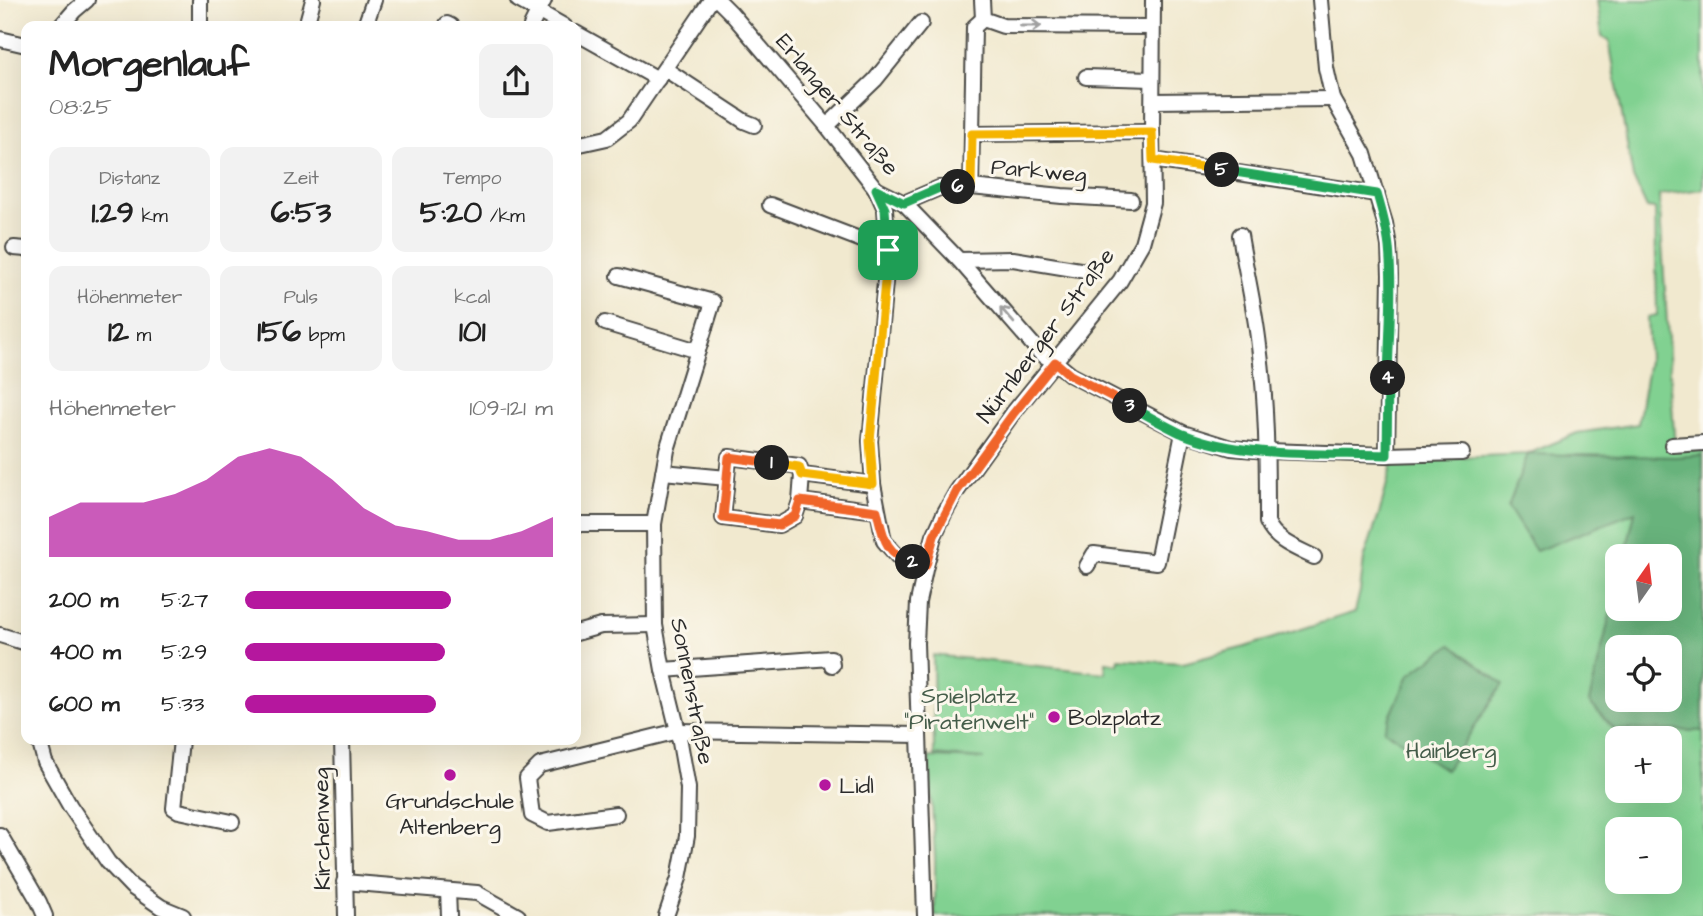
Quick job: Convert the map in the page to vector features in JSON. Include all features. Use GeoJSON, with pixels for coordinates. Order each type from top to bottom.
{"type":"FeatureCollection","features":[{"type":"Feature","properties":{"kind":"street"},"geometry":{"type":"LineString","coordinates":[[65,21],[87,0]]}},
{"type":"Feature","properties":{"kind":"street"},"geometry":{"type":"LineString","coordinates":[[200,0],[203,21]]}},
{"type":"Feature","properties":{"kind":"street"},"geometry":{"type":"LineString","coordinates":[[307,21],[313,0]]}},
{"type":"Feature","properties":{"kind":"street"},"geometry":{"type":"LineString","coordinates":[[367,21],[374,0]]}},
{"type":"Feature","properties":{"kind":"street"},"geometry":{"type":"LineString","coordinates":[[518,0],[541,6],[559,21]]}},
{"type":"Feature","properties":{"kind":"street"},"geometry":{"type":"LineString","coordinates":[[581,144],[607,138],[629,121],[711,0]]}},
{"type":"Feature","properties":{"kind":"street","name":"Erlanger Straße"},"geometry":{"type":"LineString","coordinates":[[718,0],[827,126],[876,189],[904,203],[959,260],[1041,354],[1070,375],[1183,433],[1231,448],[1387,455],[1462,453]]}},
{"type":"Feature","properties":{"kind":"street"},"geometry":{"type":"LineString","coordinates":[[982,0],[983,19]]}},
{"type":"Feature","properties":{"kind":"street","name":"Nürnberger Straße"},"geometry":{"type":"LineString","coordinates":[[925,916],[916,643],[918,602],[926,565],[934,536],[957,491],[1013,414],[1120,281],[1142,243],[1153,203],[1153,0]]}},
{"type":"Feature","properties":{"kind":"street"},"geometry":{"type":"LineString","coordinates":[[1320,0],[1326,68],[1333,99],[1364,154],[1385,223],[1390,263],[1387,455]]}},
{"type":"Feature","properties":{"kind":"street"},"geometry":{"type":"LineString","coordinates":[[983,19],[1003,26],[1152,27]]}},
{"type":"Feature","properties":{"kind":"street"},"geometry":{"type":"LineString","coordinates":[[971,187],[974,27],[983,19]]}},
{"type":"Feature","properties":{"kind":"street"},"geometry":{"type":"LineString","coordinates":[[827,126],[875,80],[921,23]]}},
{"type":"Feature","properties":{"kind":"street"},"geometry":{"type":"LineString","coordinates":[[581,35],[662,74],[754,125]]}},
{"type":"Feature","properties":{"kind":"street"},"geometry":{"type":"LineString","coordinates":[[0,39],[21,44]]}},
{"type":"Feature","properties":{"kind":"street"},"geometry":{"type":"LineString","coordinates":[[1086,77],[1152,79]]}},
{"type":"Feature","properties":{"kind":"street"},"geometry":{"type":"LineString","coordinates":[[1153,101],[1333,99]]}},
{"type":"Feature","properties":{"kind":"street"},"geometry":{"type":"LineString","coordinates":[[972,134],[1152,132]]}},
{"type":"Feature","properties":{"kind":"street"},"geometry":{"type":"LineString","coordinates":[[1153,160],[1377,194]]}},
{"type":"Feature","properties":{"kind":"street","name":"Parkweg"},"geometry":{"type":"LineString","coordinates":[[904,203],[939,188],[971,187],[1131,200]]}},
{"type":"Feature","properties":{"kind":"street"},"geometry":{"type":"LineString","coordinates":[[876,189],[885,209],[888,250],[870,441],[873,484],[884,541],[901,559],[926,565]]}},
{"type":"Feature","properties":{"kind":"street"},"geometry":{"type":"LineString","coordinates":[[769,205],[888,250]]}},
{"type":"Feature","properties":{"kind":"street"},"geometry":{"type":"LineString","coordinates":[[1240,235],[1259,344],[1265,402],[1267,522],[1271,532],[1279,539],[1314,558]]}},
{"type":"Feature","properties":{"kind":"street"},"geometry":{"type":"LineString","coordinates":[[959,260],[1013,259],[1092,272]]}},
{"type":"Feature","properties":{"kind":"street","name":"Sonnenstraße"},"geometry":{"type":"LineString","coordinates":[[619,275],[713,302],[667,450],[654,524],[655,625],[688,788],[687,836],[679,878],[666,916]]}},
{"type":"Feature","properties":{"kind":"street"},"geometry":{"type":"LineString","coordinates":[[605,323],[698,351]]}},
{"type":"Feature","properties":{"kind":"street"},"geometry":{"type":"LineString","coordinates":[[1087,566],[1094,554],[1157,562],[1183,433]]}},
{"type":"Feature","properties":{"kind":"street"},"geometry":{"type":"LineString","coordinates":[[1672,445],[1703,443]]}},
{"type":"Feature","properties":{"kind":"street"},"geometry":{"type":"LineString","coordinates":[[729,457],[799,467],[802,475],[800,501],[795,516],[779,525],[723,518],[729,457]]}},
{"type":"Feature","properties":{"kind":"street"},"geometry":{"type":"LineString","coordinates":[[663,472],[727,478]]}},
{"type":"Feature","properties":{"kind":"street"},"geometry":{"type":"LineString","coordinates":[[802,475],[873,484]]}},
{"type":"Feature","properties":{"kind":"street"},"geometry":{"type":"LineString","coordinates":[[800,501],[877,511]]}},
{"type":"Feature","properties":{"kind":"street"},"geometry":{"type":"LineString","coordinates":[[581,524],[654,524]]}},
{"type":"Feature","properties":{"kind":"street"},"geometry":{"type":"LineString","coordinates":[[581,632],[601,626],[655,625]]}},
{"type":"Feature","properties":{"kind":"street"},"geometry":{"type":"LineString","coordinates":[[0,635],[21,641]]}},
{"type":"Feature","properties":{"kind":"street"},"geometry":{"type":"LineString","coordinates":[[663,670],[831,658],[832,665]]}},
{"type":"Feature","properties":{"kind":"street"},"geometry":{"type":"LineString","coordinates":[[616,814],[548,823],[532,815],[527,778],[540,765],[678,732],[919,735]]}},
{"type":"Feature","properties":{"kind":"street"},"geometry":{"type":"LineString","coordinates":[[40,745],[45,762],[64,795],[108,862],[132,887],[161,907],[183,916]]}},
{"type":"Feature","properties":{"kind":"street"},"geometry":{"type":"LineString","coordinates":[[180,745],[174,808],[232,822]]}},
{"type":"Feature","properties":{"kind":"street","name":"Kirchenweg"},"geometry":{"type":"LineString","coordinates":[[342,745],[346,916]]}},
{"type":"Feature","properties":{"kind":"street"},"geometry":{"type":"LineString","coordinates":[[0,835],[45,916]]}},
{"type":"Feature","properties":{"kind":"street"},"geometry":{"type":"LineString","coordinates":[[344,882],[477,893],[518,916]]}},
{"type":"Feature","properties":{"kind":"street"},"geometry":{"type":"LineString","coordinates":[[448,891],[449,916]]}},
{"type":"Feature","properties":{"kind":"green space","name":"Hainberg"},"geometry":{"type":"Polygon","coordinates":[[[1597,0],[1703,0],[1703,189],[1659,195],[1675,450],[1703,450],[1703,916],[935,916],[935,857],[929,757],[984,759],[934,755],[933,655],[1105,673],[1106,662],[1118,664],[1119,659],[1183,663],[1245,647],[1355,612],[1364,559],[1392,464],[1457,457],[1528,454],[1577,433],[1638,424],[1649,361],[1647,317],[1657,315],[1655,209],[1647,208],[1633,178],[1609,40],[1602,37],[1597,0]]]}},
{"type":"Feature","properties":{"kind":"green space"},"geometry":{"type":"Polygon","coordinates":[[[1528,454],[1675,457],[1703,455],[1703,731],[1682,731],[1682,726],[1611,726],[1589,702],[1605,636],[1605,712],[1682,712],[1682,635],[1605,635],[1609,621],[1682,621],[1682,544],[1628,544],[1635,512],[1536,551],[1508,507],[1528,454]]]}},
{"type":"Feature","properties":{"kind":"green space"},"geometry":{"type":"Polygon","coordinates":[[[1451,645],[1503,684],[1446,770],[1384,730],[1409,675],[1451,645]]]}},
{"type":"Feature","properties":{"kind":"place","name":"Bolzplatz"},"geometry":{"type":"Point","coordinates":[1054,717]}},
{"type":"Feature","properties":{"kind":"place","name":"Grundschule Altenberg"},"geometry":{"type":"Point","coordinates":[450,775]}},
{"type":"Feature","properties":{"kind":"place","name":"Lidl"},"geometry":{"type":"Point","coordinates":[825,785]}},
{"type":"Feature","properties":{"kind":"route"},"geometry":{"type":"LineString","coordinates":[[1152,132],[1153,160],[1377,194],[1385,223],[1390,263],[1387,455],[1231,448],[1183,433],[1070,375],[1055,362],[957,491],[934,536],[926,565],[901,559],[884,541],[877,511],[800,501],[795,516],[779,525],[723,518],[729,457],[799,467],[802,475],[873,484],[870,441],[888,250],[885,209],[876,189],[904,203],[939,188],[971,187],[972,134],[1152,132]]}},
{"type":"Feature","properties":{"kind":"park label","name":"Spielplatz \"Piratenwelt\""},"geometry":{"type":"Point","coordinates":[969,708]}}]}
